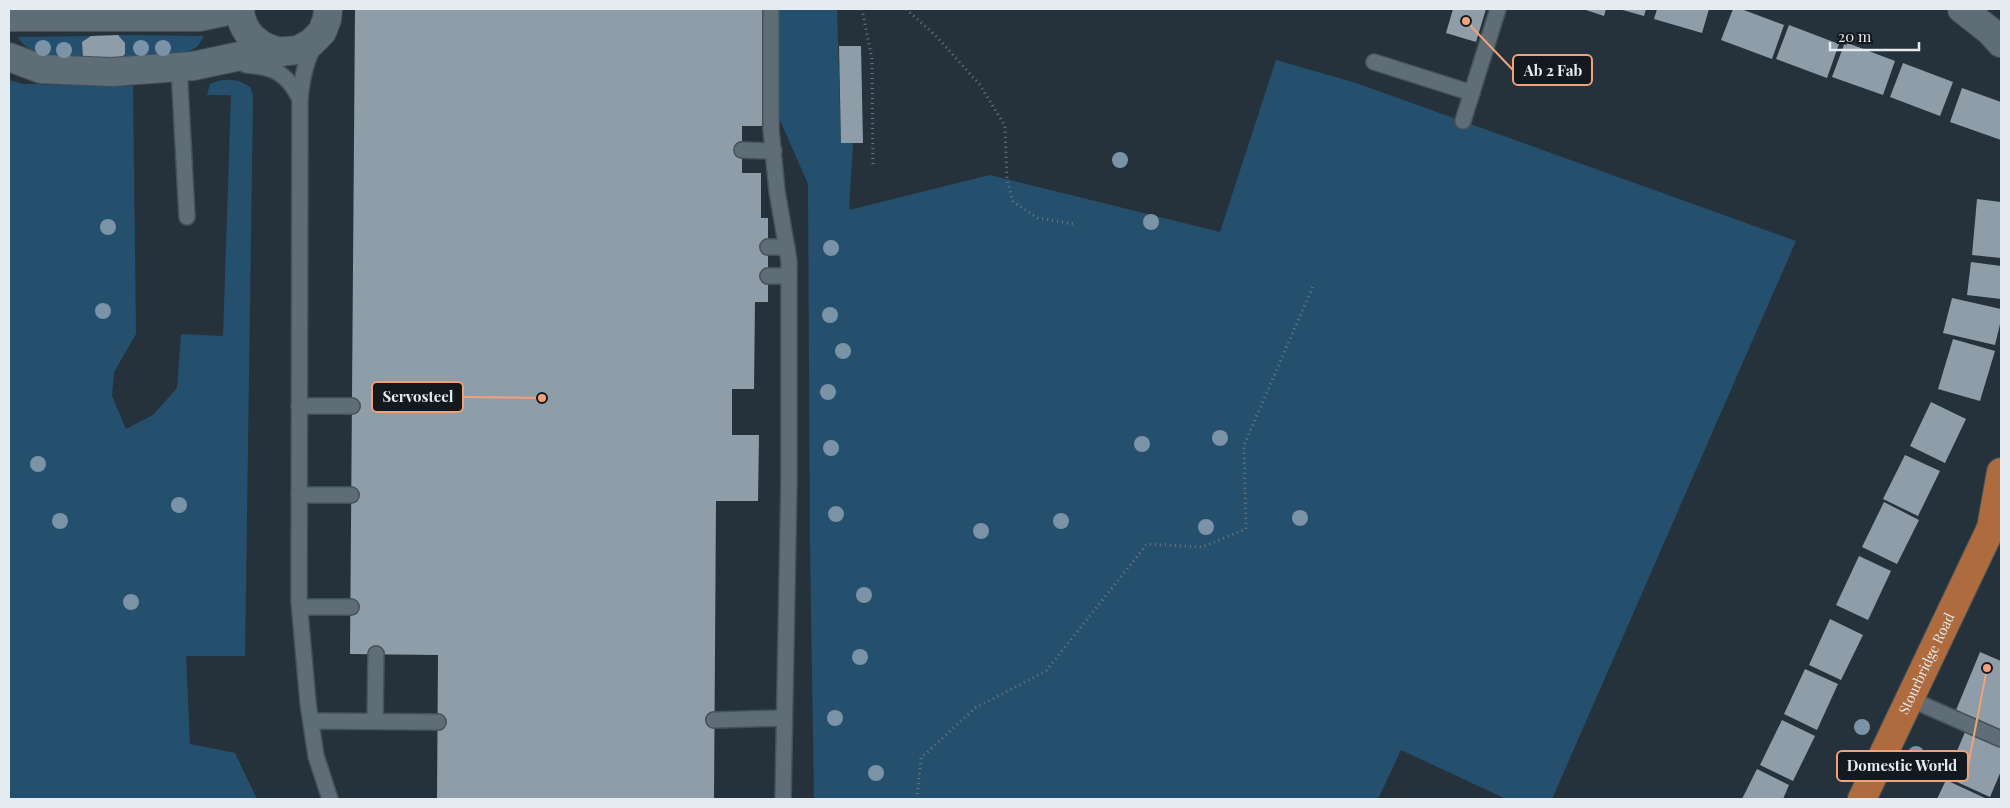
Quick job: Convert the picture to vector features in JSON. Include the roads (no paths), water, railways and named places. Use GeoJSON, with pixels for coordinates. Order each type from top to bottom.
{"type":"FeatureCollection","features":[{"type":"Feature","properties":{"kind":"main road","name":"Stourbridge Road"},"geometry":{"type":"LineString","coordinates":[[1862,799],[1996,523],[2001,472]]}},
{"type":"Feature","properties":{"kind":"street"},"geometry":{"type":"LineString","coordinates":[[9,17],[199,17],[223,12],[227,9]]}},
{"type":"Feature","properties":{"kind":"street"},"geometry":{"type":"LineString","coordinates":[[240,9],[246,30],[256,42],[268,50],[283,52]]}},
{"type":"Feature","properties":{"kind":"street"},"geometry":{"type":"LineString","coordinates":[[1962,9],[2000,38]]}},
{"type":"Feature","properties":{"kind":"street"},"geometry":{"type":"LineString","coordinates":[[9,57],[41,69],[111,72],[179,67],[245,55],[298,50],[312,43],[325,21]]}},
{"type":"Feature","properties":{"kind":"lane"},"geometry":{"type":"LineString","coordinates":[[772,9],[772,130],[778,191],[790,276],[789,470],[783,799]]}},
{"type":"Feature","properties":{"kind":"lane"},"geometry":{"type":"LineString","coordinates":[[1463,121],[1498,9]]}},
{"type":"Feature","properties":{"kind":"lane"},"geometry":{"type":"LineString","coordinates":[[325,21],[307,59],[300,99],[299,495],[300,607],[311,721],[316,756],[330,799]]}},
{"type":"Feature","properties":{"kind":"lane"},"geometry":{"type":"LineString","coordinates":[[211,62],[264,66],[278,72],[293,84],[300,99]]}},
{"type":"Feature","properties":{"kind":"lane"},"geometry":{"type":"LineString","coordinates":[[1374,62],[1472,94]]}},
{"type":"Feature","properties":{"kind":"lane"},"geometry":{"type":"LineString","coordinates":[[179,67],[188,218]]}},
{"type":"Feature","properties":{"kind":"lane"},"geometry":{"type":"LineString","coordinates":[[742,150],[774,151]]}},
{"type":"Feature","properties":{"kind":"lane"},"geometry":{"type":"LineString","coordinates":[[768,248],[787,248]]}},
{"type":"Feature","properties":{"kind":"lane"},"geometry":{"type":"LineString","coordinates":[[768,276],[790,276]]}},
{"type":"Feature","properties":{"kind":"lane"},"geometry":{"type":"LineString","coordinates":[[300,406],[352,406]]}},
{"type":"Feature","properties":{"kind":"lane"},"geometry":{"type":"LineString","coordinates":[[299,495],[351,495]]}},
{"type":"Feature","properties":{"kind":"lane"},"geometry":{"type":"LineString","coordinates":[[300,607],[350,607]]}},
{"type":"Feature","properties":{"kind":"lane"},"geometry":{"type":"LineString","coordinates":[[375,721],[376,654]]}},
{"type":"Feature","properties":{"kind":"lane"},"geometry":{"type":"LineString","coordinates":[[1910,699],[2001,739]]}},
{"type":"Feature","properties":{"kind":"lane"},"geometry":{"type":"LineString","coordinates":[[714,720],[784,718]]}},
{"type":"Feature","properties":{"kind":"lane"},"geometry":{"type":"LineString","coordinates":[[311,721],[438,722]]}},
{"type":"Feature","properties":{"kind":"place","name":"Ab 2 Fab"},"geometry":{"type":"Point","coordinates":[1466,21]}},
{"type":"Feature","properties":{"kind":"place","name":"Servosteel"},"geometry":{"type":"Point","coordinates":[542,398]}},
{"type":"Feature","properties":{"kind":"place","name":"Domestic World"},"geometry":{"type":"Point","coordinates":[1987,668]}}]}
